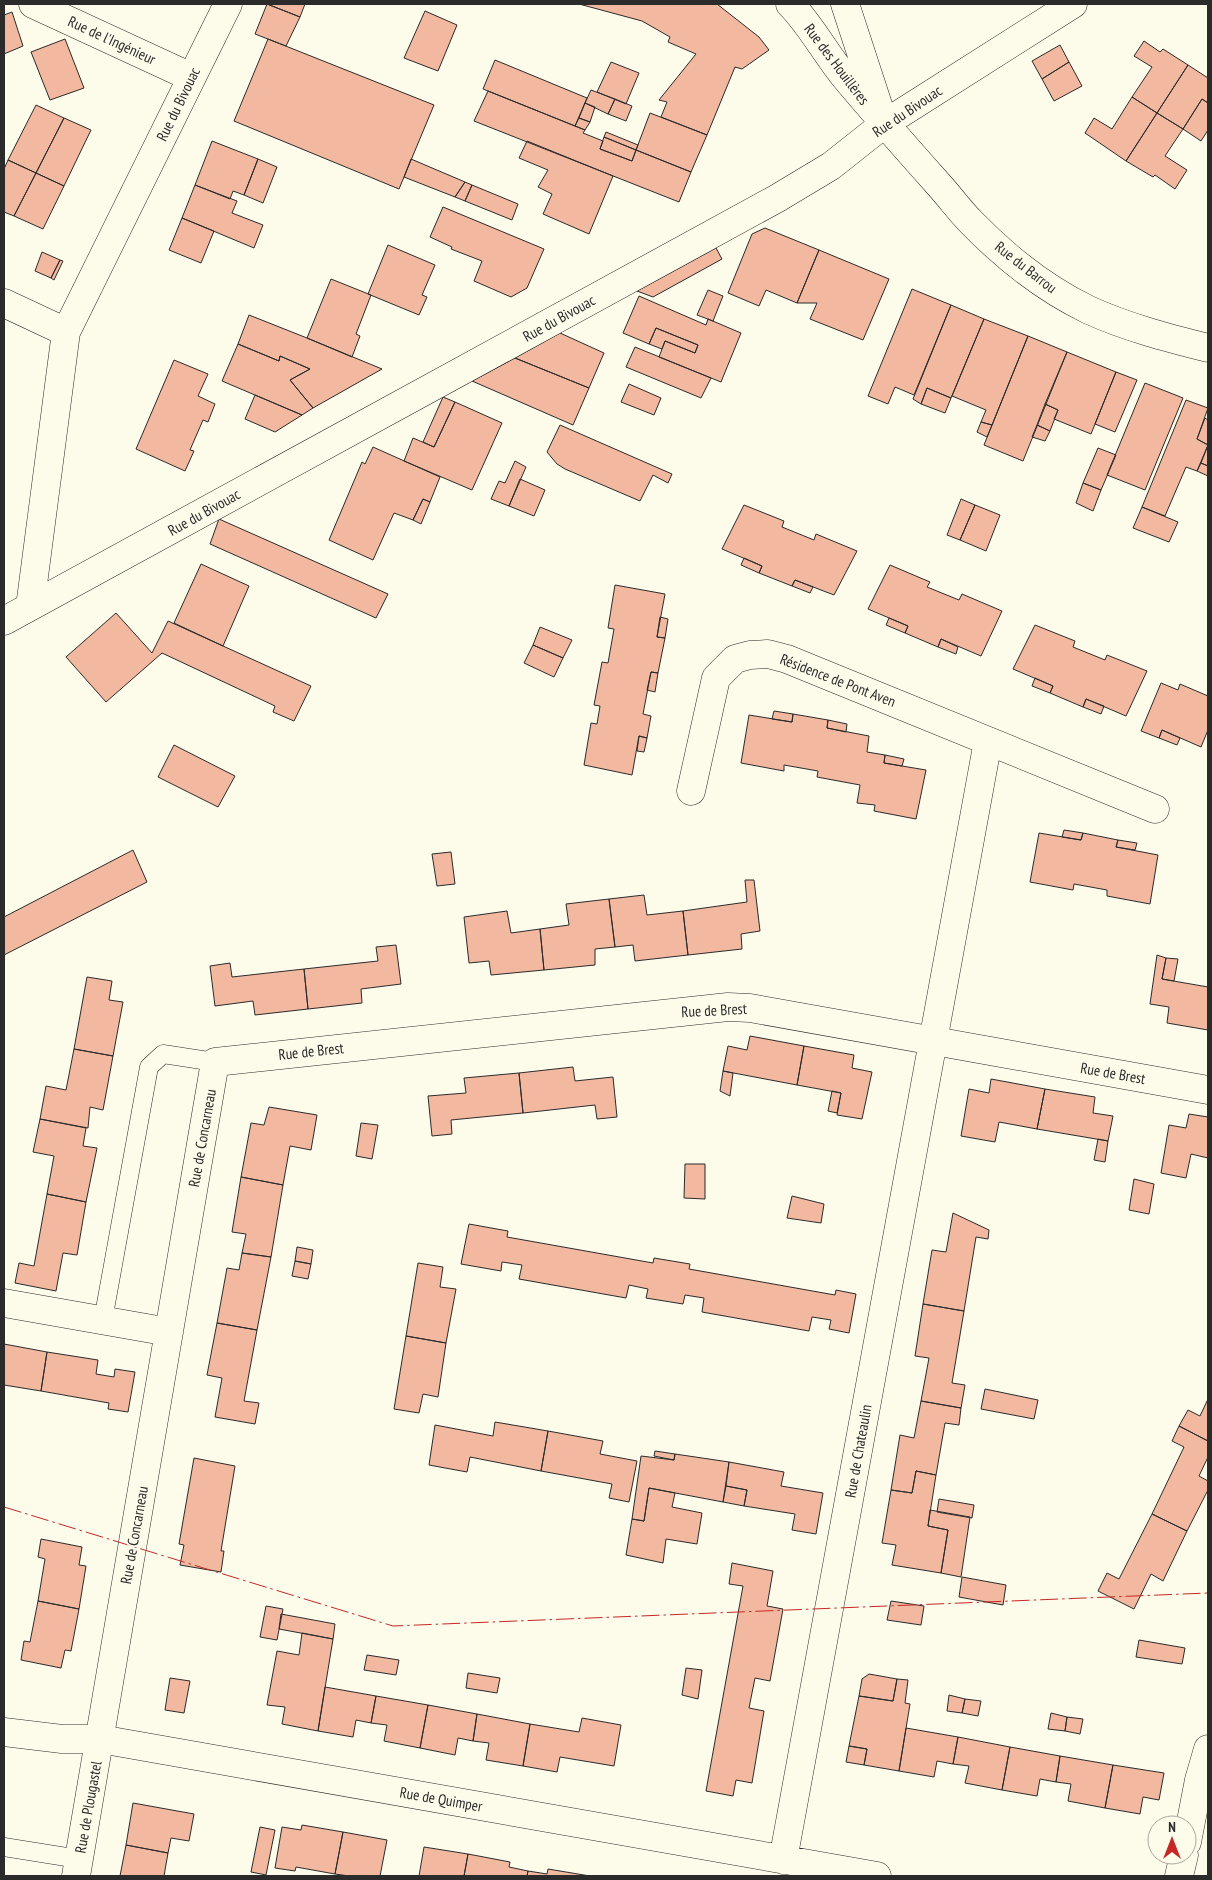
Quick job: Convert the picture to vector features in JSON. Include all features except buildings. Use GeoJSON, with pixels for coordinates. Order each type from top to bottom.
{"type":"FeatureCollection","features":[{"type":"Feature","properties":{"kind":"street","name":"Rue de l'Ingénieur"},"geometry":{"type":"LineString","coordinates":[[33,4],[191,77]]}},
{"type":"Feature","properties":{"kind":"street","name":"Rue du Bivouac"},"geometry":{"type":"LineString","coordinates":[[30,607],[66,332],[228,4]]}},
{"type":"Feature","properties":{"kind":"street","name":"Rue des Houillères"},"geometry":{"type":"LineString","coordinates":[[790,4],[803,17],[836,66],[884,124]]}},
{"type":"Feature","properties":{"kind":"street"},"geometry":{"type":"LineString","coordinates":[[845,4],[884,124]]}},
{"type":"Feature","properties":{"kind":"street","name":"Rue du Bivouac"},"geometry":{"type":"LineString","coordinates":[[4,621],[776,199],[831,166],[884,124],[1073,4]]}},
{"type":"Feature","properties":{"kind":"street","name":"Rue du Barrou"},"geometry":{"type":"LineString","coordinates":[[884,124],[949,195],[970,222],[1017,264],[1051,289],[1090,310],[1180,341],[1208,348]]}},
{"type":"Feature","properties":{"kind":"street"},"geometry":{"type":"LineString","coordinates":[[4,304],[66,332]]}},
{"type":"Feature","properties":{"kind":"street","name":"Résidence de Pont Aven"},"geometry":{"type":"LineString","coordinates":[[691,791],[716,678],[735,659],[750,655],[768,654],[787,658],[1155,809]]}},
{"type":"Feature","properties":{"kind":"street"},"geometry":{"type":"LineString","coordinates":[[933,1042],[988,741]]}},
{"type":"Feature","properties":{"kind":"street","name":"Rue de Brest"},"geometry":{"type":"LineString","coordinates":[[216,1062],[728,1007],[750,1008],[1208,1090]]}},
{"type":"Feature","properties":{"kind":"street","name":"Rue de Chateaulin"},"geometry":{"type":"LineString","coordinates":[[783,1860],[933,1042]]}},
{"type":"Feature","properties":{"kind":"street","name":"Rue de Concarneau"},"geometry":{"type":"LineString","coordinates":[[100,1739],[216,1062]]}},
{"type":"Feature","properties":{"kind":"street"},"geometry":{"type":"LineString","coordinates":[[4,1303],[169,1332]]}},
{"type":"Feature","properties":{"kind":"street","name":"Rue de Quimper"},"geometry":{"type":"LineString","coordinates":[[4,1732],[62,1739],[100,1739],[877,1876]]}},
{"type":"Feature","properties":{"kind":"street","name":"Rue de Plougastel"},"geometry":{"type":"LineString","coordinates":[[77,1868],[100,1739]]}},
{"type":"Feature","properties":{"kind":"street"},"geometry":{"type":"LineString","coordinates":[[1192,1815],[1199,1780],[1208,1749]]}},
{"type":"Feature","properties":{"kind":"lane"},"geometry":{"type":"LineString","coordinates":[[103,1320],[149,1068],[163,1054],[216,1062]]}},
{"type":"Feature","properties":{"kind":"lane"},"geometry":{"type":"LineString","coordinates":[[4,1846],[77,1868]]}},
{"type":"Feature","properties":{"kind":"power"},"geometry":{"type":"LineString","coordinates":[[4,1507],[393,1626],[1208,1593]]}}]}
